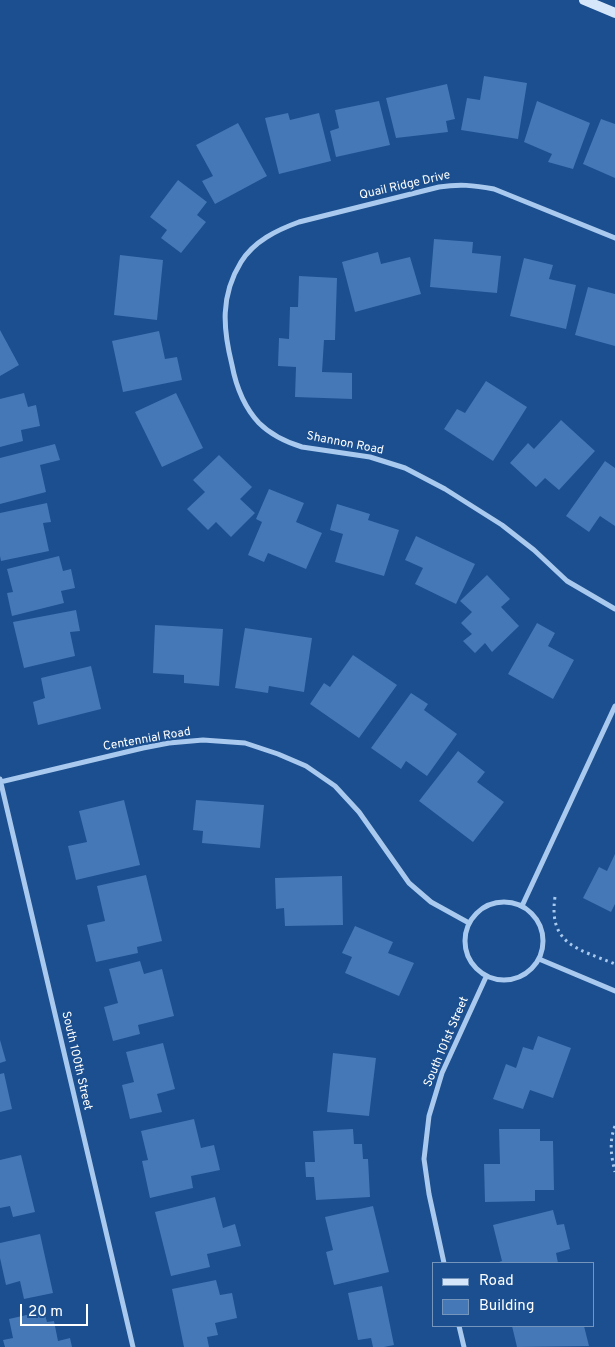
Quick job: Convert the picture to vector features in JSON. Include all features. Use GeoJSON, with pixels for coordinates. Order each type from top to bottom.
{"type":"FeatureCollection","features":[{"type":"Feature","properties":{"kind":"main road"},"geometry":{"type":"LineString","coordinates":[[584,0],[615,12]]}},
{"type":"Feature","properties":{"kind":"street","name":"Quail Ridge Drive"},"geometry":{"type":"LineString","coordinates":[[227,295],[241,261],[265,238],[285,227],[456,184],[494,189],[615,238]]}},
{"type":"Feature","properties":{"kind":"street","name":"Shannon Road"},"geometry":{"type":"LineString","coordinates":[[227,295],[225,333],[235,381],[245,404],[260,424],[286,441],[302,447],[370,457],[405,468],[445,489],[502,525],[534,550],[567,580],[615,609]]}},
{"type":"Feature","properties":{"kind":"street"},"geometry":{"type":"LineString","coordinates":[[522,906],[615,706]]}},
{"type":"Feature","properties":{"kind":"street","name":"Centennial Road"},"geometry":{"type":"LineString","coordinates":[[0,781],[142,748],[169,744],[203,740],[253,746],[306,766],[335,786],[360,812],[409,884],[431,902],[468,923]]}},
{"type":"Feature","properties":{"kind":"street","name":"South 100th Street"},"geometry":{"type":"LineString","coordinates":[[0,781],[133,1347]]}},
{"type":"Feature","properties":{"kind":"street"},"geometry":{"type":"LineString","coordinates":[[498,902],[511,902],[522,906],[532,914],[539,924],[543,935],[543,948],[540,959],[532,969],[511,981],[498,981],[486,977],[476,970],[469,960],[465,948],[465,935],[468,923],[476,913],[486,906],[498,902]]}},
{"type":"Feature","properties":{"kind":"street"},"geometry":{"type":"LineString","coordinates":[[540,959],[615,991]]}},
{"type":"Feature","properties":{"kind":"street","name":"South 101st Street"},"geometry":{"type":"LineString","coordinates":[[444,1262],[429,1194],[424,1160],[429,1116],[442,1073],[486,977]]}},
{"type":"Feature","properties":{"kind":"street"},"geometry":{"type":"LineString","coordinates":[[459,1327],[464,1347]]}},
{"type":"Feature","properties":{"kind":"path"},"geometry":{"type":"LineString","coordinates":[[555,897],[554,918],[559,932],[564,939],[570,945],[615,964]]}},
{"type":"Feature","properties":{"kind":"path"},"geometry":{"type":"LineString","coordinates":[[615,1126],[611,1137],[612,1159],[615,1172]]}},
{"type":"Feature","properties":{"kind":"building"},"geometry":{"type":"Polygon","coordinates":[[[484,76],[527,83],[518,139],[461,130],[467,98],[480,100],[484,76]]]}},
{"type":"Feature","properties":{"kind":"building"},"geometry":{"type":"Polygon","coordinates":[[[447,84],[455,119],[446,121],[448,132],[396,138],[386,98],[447,84]]]}},
{"type":"Feature","properties":{"kind":"building"},"geometry":{"type":"Polygon","coordinates":[[[379,101],[390,145],[336,157],[330,131],[339,128],[335,110],[379,101]]]}},
{"type":"Feature","properties":{"kind":"building"},"geometry":{"type":"Polygon","coordinates":[[[537,101],[590,123],[573,169],[548,162],[552,154],[524,142],[537,101]]]}},
{"type":"Feature","properties":{"kind":"building"},"geometry":{"type":"Polygon","coordinates":[[[288,113],[290,120],[319,113],[331,161],[279,174],[265,118],[288,113]]]}},
{"type":"Feature","properties":{"kind":"building"},"geometry":{"type":"Polygon","coordinates":[[[601,119],[615,124],[615,178],[583,164],[601,119]]]}},
{"type":"Feature","properties":{"kind":"building"},"geometry":{"type":"Polygon","coordinates":[[[238,123],[267,176],[215,204],[202,181],[213,176],[196,145],[238,123]]]}},
{"type":"Feature","properties":{"kind":"building"},"geometry":{"type":"Polygon","coordinates":[[[178,180],[207,202],[197,215],[206,222],[181,253],[161,238],[167,230],[150,217],[178,180]]]}},
{"type":"Feature","properties":{"kind":"building"},"geometry":{"type":"Polygon","coordinates":[[[434,239],[473,242],[472,253],[501,256],[497,293],[430,287],[434,239]]]}},
{"type":"Feature","properties":{"kind":"building"},"geometry":{"type":"Polygon","coordinates":[[[378,252],[381,264],[410,257],[421,294],[355,312],[342,262],[378,252]]]}},
{"type":"Feature","properties":{"kind":"building"},"geometry":{"type":"Polygon","coordinates":[[[120,255],[163,260],[157,320],[114,315],[120,255]]]}},
{"type":"Feature","properties":{"kind":"building"},"geometry":{"type":"Polygon","coordinates":[[[524,258],[553,265],[549,279],[576,285],[566,329],[510,316],[524,258]]]}},
{"type":"Feature","properties":{"kind":"building"},"geometry":{"type":"Polygon","coordinates":[[[299,276],[337,278],[335,340],[324,340],[322,372],[352,373],[352,399],[295,397],[296,367],[278,366],[279,338],[289,339],[290,307],[298,307],[299,276]]]}},
{"type":"Feature","properties":{"kind":"building"},"geometry":{"type":"Polygon","coordinates":[[[588,287],[615,294],[615,346],[575,335],[588,287]]]}},
{"type":"Feature","properties":{"kind":"building"},"geometry":{"type":"Polygon","coordinates":[[[0,330],[19,365],[0,376],[0,330]]]}},
{"type":"Feature","properties":{"kind":"building"},"geometry":{"type":"Polygon","coordinates":[[[159,331],[165,359],[177,357],[182,380],[123,392],[112,341],[159,331]]]}},
{"type":"Feature","properties":{"kind":"building"},"geometry":{"type":"Polygon","coordinates":[[[486,381],[527,407],[493,461],[444,429],[457,409],[465,413],[486,381]]]}},
{"type":"Feature","properties":{"kind":"building"},"geometry":{"type":"Polygon","coordinates":[[[24,393],[28,407],[36,405],[40,426],[21,430],[23,441],[0,447],[0,399],[24,393]]]}},
{"type":"Feature","properties":{"kind":"building"},"geometry":{"type":"Polygon","coordinates":[[[176,393],[203,448],[162,467],[135,412],[176,393]]]}},
{"type":"Feature","properties":{"kind":"building"},"geometry":{"type":"Polygon","coordinates":[[[561,420],[595,451],[559,490],[545,478],[536,487],[510,463],[528,443],[534,449],[561,420]]]}},
{"type":"Feature","properties":{"kind":"building"},"geometry":{"type":"Polygon","coordinates":[[[55,444],[60,460],[40,465],[46,492],[0,504],[0,458],[55,444]]]}},
{"type":"Feature","properties":{"kind":"building"},"geometry":{"type":"Polygon","coordinates":[[[219,455],[252,487],[240,499],[255,513],[231,537],[216,522],[208,530],[187,509],[205,492],[193,480],[219,455]]]}},
{"type":"Feature","properties":{"kind":"building"},"geometry":{"type":"Polygon","coordinates":[[[605,461],[615,468],[615,526],[600,516],[589,532],[566,516],[605,461]]]}},
{"type":"Feature","properties":{"kind":"building"},"geometry":{"type":"Polygon","coordinates":[[[269,489],[304,503],[296,522],[322,533],[306,569],[268,553],[264,562],[248,555],[262,522],[256,519],[269,489]]]}},
{"type":"Feature","properties":{"kind":"building"},"geometry":{"type":"Polygon","coordinates":[[[47,503],[51,522],[43,523],[49,551],[1,561],[0,513],[47,503]]]}},
{"type":"Feature","properties":{"kind":"building"},"geometry":{"type":"Polygon","coordinates":[[[337,504],[370,514],[368,520],[399,530],[384,576],[335,562],[343,534],[330,530],[337,504]]]}},
{"type":"Feature","properties":{"kind":"building"},"geometry":{"type":"Polygon","coordinates":[[[416,536],[475,564],[456,604],[415,584],[423,568],[405,560],[416,536]]]}},
{"type":"Feature","properties":{"kind":"building"},"geometry":{"type":"Polygon","coordinates":[[[59,556],[63,571],[71,569],[75,588],[61,591],[64,603],[12,616],[7,593],[13,592],[7,569],[59,556]]]}},
{"type":"Feature","properties":{"kind":"building"},"geometry":{"type":"Polygon","coordinates":[[[487,575],[510,599],[501,607],[519,626],[492,652],[485,643],[475,653],[463,641],[472,634],[461,623],[472,612],[460,601],[487,575]]]}},
{"type":"Feature","properties":{"kind":"building"},"geometry":{"type":"Polygon","coordinates":[[[76,610],[80,631],[70,632],[75,656],[24,668],[13,622],[76,610]]]}},
{"type":"Feature","properties":{"kind":"building"},"geometry":{"type":"Polygon","coordinates":[[[537,623],[555,633],[548,646],[574,660],[553,699],[508,674],[537,623]]]}},
{"type":"Feature","properties":{"kind":"building"},"geometry":{"type":"Polygon","coordinates":[[[155,625],[223,629],[219,686],[184,683],[184,675],[153,673],[155,625]]]}},
{"type":"Feature","properties":{"kind":"building"},"geometry":{"type":"Polygon","coordinates":[[[245,628],[312,638],[304,692],[269,686],[268,693],[235,688],[245,628]]]}},
{"type":"Feature","properties":{"kind":"building"},"geometry":{"type":"Polygon","coordinates":[[[353,655],[397,685],[359,738],[310,704],[324,683],[330,687],[353,655]]]}},
{"type":"Feature","properties":{"kind":"building"},"geometry":{"type":"Polygon","coordinates":[[[91,666],[101,709],[38,725],[33,702],[45,698],[41,678],[91,666]]]}},
{"type":"Feature","properties":{"kind":"building"},"geometry":{"type":"Polygon","coordinates":[[[411,693],[428,704],[424,710],[457,734],[427,776],[406,761],[401,769],[371,748],[411,693]]]}},
{"type":"Feature","properties":{"kind":"building"},"geometry":{"type":"Polygon","coordinates":[[[458,751],[485,772],[477,782],[504,802],[473,842],[419,801],[458,751]]]}},
{"type":"Feature","properties":{"kind":"building"},"geometry":{"type":"Polygon","coordinates":[[[124,800],[140,865],[76,880],[68,846],[87,842],[79,811],[124,800]]]}},
{"type":"Feature","properties":{"kind":"building"},"geometry":{"type":"Polygon","coordinates":[[[196,800],[264,805],[260,848],[202,843],[203,831],[193,830],[196,800]]]}},
{"type":"Feature","properties":{"kind":"building"},"geometry":{"type":"Polygon","coordinates":[[[615,854],[615,904],[611,912],[583,898],[599,867],[607,871],[615,854]]]}},
{"type":"Feature","properties":{"kind":"building"},"geometry":{"type":"Polygon","coordinates":[[[146,875],[162,941],[137,947],[138,953],[96,962],[87,925],[105,921],[97,886],[146,875]]]}},
{"type":"Feature","properties":{"kind":"building"},"geometry":{"type":"Polygon","coordinates":[[[342,876],[343,925],[285,926],[284,908],[276,909],[275,878],[342,876]]]}},
{"type":"Feature","properties":{"kind":"building"},"geometry":{"type":"Polygon","coordinates":[[[355,926],[393,942],[388,953],[414,963],[399,996],[345,973],[352,957],[342,953],[355,926]]]}},
{"type":"Feature","properties":{"kind":"building"},"geometry":{"type":"Polygon","coordinates":[[[140,961],[144,974],[162,969],[174,1016],[138,1025],[140,1034],[113,1041],[104,1007],[118,1003],[109,969],[140,961]]]}},
{"type":"Feature","properties":{"kind":"building"},"geometry":{"type":"Polygon","coordinates":[[[538,1036],[571,1048],[553,1098],[530,1090],[523,1109],[493,1099],[506,1064],[516,1068],[523,1047],[533,1050],[538,1036]]]}},
{"type":"Feature","properties":{"kind":"building"},"geometry":{"type":"Polygon","coordinates":[[[0,1040],[6,1061],[0,1063],[0,1040]]]}},
{"type":"Feature","properties":{"kind":"building"},"geometry":{"type":"Polygon","coordinates":[[[163,1043],[175,1089],[157,1094],[162,1112],[130,1119],[122,1085],[134,1082],[126,1052],[163,1043]]]}},
{"type":"Feature","properties":{"kind":"building"},"geometry":{"type":"Polygon","coordinates":[[[333,1053],[376,1058],[369,1116],[327,1112],[333,1053]]]}},
{"type":"Feature","properties":{"kind":"building"},"geometry":{"type":"Polygon","coordinates":[[[4,1073],[12,1109],[0,1112],[0,1074],[4,1073]]]}},
{"type":"Feature","properties":{"kind":"building"},"geometry":{"type":"Polygon","coordinates":[[[194,1119],[201,1148],[214,1145],[220,1170],[191,1176],[193,1188],[150,1198],[142,1161],[148,1160],[141,1131],[194,1119]]]}},
{"type":"Feature","properties":{"kind":"building"},"geometry":{"type":"Polygon","coordinates":[[[353,1129],[354,1144],[362,1144],[363,1159],[368,1159],[370,1197],[316,1200],[314,1177],[306,1177],[305,1162],[315,1162],[313,1131],[353,1129]]]}},
{"type":"Feature","properties":{"kind":"building"},"geometry":{"type":"Polygon","coordinates":[[[499,1129],[540,1129],[540,1141],[553,1141],[554,1190],[535,1190],[535,1201],[485,1202],[484,1164],[500,1164],[499,1129]]]}},
{"type":"Feature","properties":{"kind":"building"},"geometry":{"type":"Polygon","coordinates":[[[21,1155],[35,1212],[13,1217],[10,1206],[0,1208],[0,1160],[21,1155]]]}},
{"type":"Feature","properties":{"kind":"building"},"geometry":{"type":"Polygon","coordinates":[[[215,1197],[223,1228],[235,1224],[241,1246],[207,1254],[210,1267],[171,1276],[155,1212],[215,1197]]]}},
{"type":"Feature","properties":{"kind":"building"},"geometry":{"type":"Polygon","coordinates":[[[373,1206],[389,1272],[334,1285],[326,1252],[333,1250],[325,1217],[373,1206]]]}},
{"type":"Feature","properties":{"kind":"building"},"geometry":{"type":"Polygon","coordinates":[[[553,1210],[557,1225],[564,1224],[570,1249],[556,1253],[558,1262],[499,1262],[502,1261],[493,1225],[553,1210]]]}},
{"type":"Feature","properties":{"kind":"building"},"geometry":{"type":"Polygon","coordinates":[[[40,1234],[53,1293],[24,1299],[20,1281],[6,1285],[0,1258],[0,1243],[40,1234]]]}},
{"type":"Feature","properties":{"kind":"building"},"geometry":{"type":"Polygon","coordinates":[[[216,1280],[220,1295],[232,1293],[237,1318],[215,1323],[218,1335],[207,1337],[209,1347],[184,1347],[172,1289],[216,1280]]]}},
{"type":"Feature","properties":{"kind":"building"},"geometry":{"type":"Polygon","coordinates":[[[382,1286],[394,1345],[373,1347],[371,1338],[358,1340],[348,1293],[382,1286]]]}},
{"type":"Feature","properties":{"kind":"building"},"geometry":{"type":"Polygon","coordinates":[[[44,1311],[47,1322],[54,1321],[58,1341],[70,1338],[72,1347],[5,1347],[3,1340],[13,1338],[9,1319],[44,1311]]]}},
{"type":"Feature","properties":{"kind":"building"},"geometry":{"type":"Polygon","coordinates":[[[512,1327],[584,1327],[589,1346],[517,1347],[512,1327]]]}}]}
